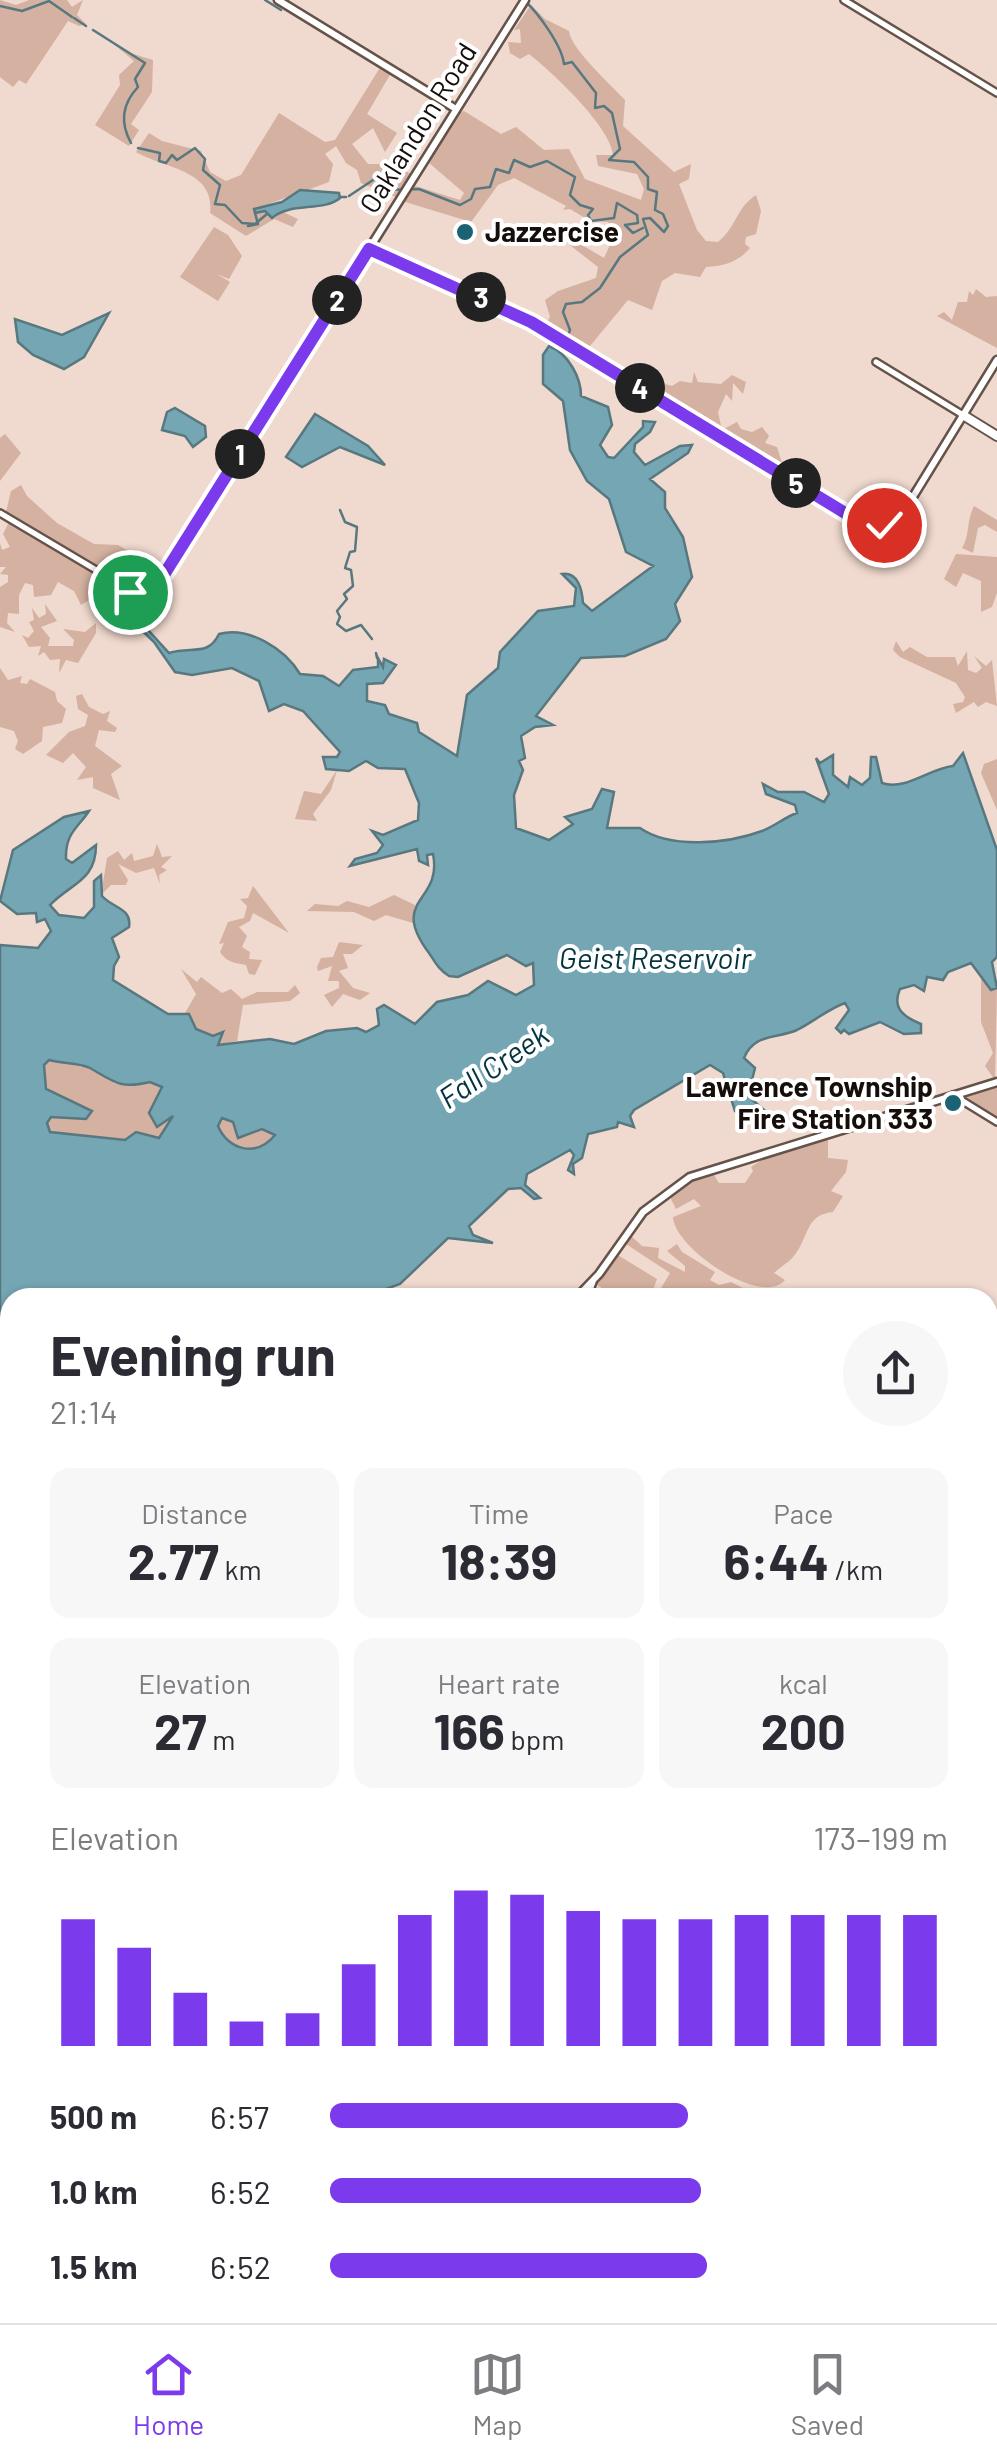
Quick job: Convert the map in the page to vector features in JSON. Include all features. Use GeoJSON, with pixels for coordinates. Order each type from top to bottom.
{"type":"FeatureCollection","features":[{"type":"Feature","properties":{"kind":"main road"},"geometry":{"type":"LineString","coordinates":[[278,0],[456,109]]}},
{"type":"Feature","properties":{"kind":"main road","name":"Oaklandon Road"},"geometry":{"type":"LineString","coordinates":[[369,249],[523,3]]}},
{"type":"Feature","properties":{"kind":"main road"},"geometry":{"type":"LineString","coordinates":[[369,249],[531,322],[860,522],[884,525],[905,510],[997,360]]}},
{"type":"Feature","properties":{"kind":"main road"},"geometry":{"type":"LineString","coordinates":[[963,415],[997,436]]}},
{"type":"Feature","properties":{"kind":"main road"},"geometry":{"type":"LineString","coordinates":[[586,1288],[643,1212],[682,1181],[997,1082]]}},
{"type":"Feature","properties":{"kind":"street"},"geometry":{"type":"LineString","coordinates":[[844,0],[997,93]]}},
{"type":"Feature","properties":{"kind":"street","name":"Oaklandon Road"},"geometry":{"type":"LineString","coordinates":[[130,592],[145,599],[159,583],[369,249]]}},
{"type":"Feature","properties":{"kind":"street"},"geometry":{"type":"LineString","coordinates":[[876,362],[963,415]]}},
{"type":"Feature","properties":{"kind":"street"},"geometry":{"type":"LineString","coordinates":[[0,514],[130,592],[159,583]]}},
{"type":"Feature","properties":{"kind":"street"},"geometry":{"type":"LineString","coordinates":[[953,1095],[997,1122]]}},
{"type":"Feature","properties":{"kind":"street"},"geometry":{"type":"LineString","coordinates":[[590,1288],[594,1280]]}},
{"type":"Feature","properties":{"kind":"shaded area"},"geometry":{"type":"Polygon","coordinates":[[[0,0],[16,5],[29,0],[67,0],[72,7],[83,0],[77,15],[86,24],[79,26],[68,21],[26,84],[19,80],[13,87],[0,77],[0,0]]]}},
{"type":"Feature","properties":{"kind":"shaded area"},"geometry":{"type":"Polygon","coordinates":[[[531,5],[545,19],[569,31],[584,57],[625,100],[623,126],[674,172],[691,164],[689,179],[679,184],[697,230],[706,241],[718,242],[756,195],[761,211],[756,234],[746,237],[745,244],[750,248],[741,257],[706,267],[700,277],[675,273],[662,281],[652,310],[628,300],[585,352],[544,327],[550,317],[545,300],[558,291],[596,278],[598,267],[566,242],[568,237],[604,258],[613,238],[608,222],[590,221],[570,209],[563,210],[566,206],[514,178],[498,185],[471,222],[402,201],[412,185],[460,200],[464,193],[428,162],[457,114],[464,111],[501,134],[516,127],[544,150],[569,149],[585,179],[641,200],[644,189],[637,174],[598,166],[596,155],[613,155],[610,143],[579,101],[529,54],[520,59],[510,53],[508,42],[521,43],[520,29],[514,30],[531,5]]]}},
{"type":"Feature","properties":{"kind":"shaded area"},"geometry":{"type":"Polygon","coordinates":[[[98,31],[124,51],[153,60],[152,92],[131,124],[139,130],[129,146],[95,125],[120,85],[119,75],[134,61],[98,31]]]}},
{"type":"Feature","properties":{"kind":"shaded area"},"geometry":{"type":"Polygon","coordinates":[[[381,66],[391,73],[367,114],[397,133],[385,152],[373,128],[352,144],[368,164],[393,164],[411,174],[396,197],[361,183],[357,170],[346,163],[336,146],[325,154],[333,164],[329,182],[255,209],[281,211],[298,219],[293,227],[274,219],[246,236],[210,213],[210,199],[196,179],[136,152],[149,133],[162,141],[201,151],[210,172],[226,181],[241,175],[279,113],[325,142],[335,140],[381,66]]]}},
{"type":"Feature","properties":{"kind":"shaded area"},"geometry":{"type":"Polygon","coordinates":[[[214,227],[228,235],[242,256],[229,279],[217,274],[230,282],[218,301],[180,277],[214,227]]]}},
{"type":"Feature","properties":{"kind":"shaded area"},"geometry":{"type":"Polygon","coordinates":[[[976,289],[986,297],[997,296],[997,348],[937,316],[944,312],[952,320],[958,302],[967,302],[969,291],[973,295],[976,289]]]}},
{"type":"Feature","properties":{"kind":"shaded area"},"geometry":{"type":"Polygon","coordinates":[[[644,369],[650,380],[672,386],[680,381],[692,383],[694,372],[698,382],[721,384],[732,375],[746,382],[743,394],[733,383],[732,401],[726,394],[718,412],[722,430],[737,422],[741,429],[752,432],[762,427],[769,436],[765,443],[777,447],[782,463],[787,465],[798,457],[788,473],[635,384],[644,369]]]}},
{"type":"Feature","properties":{"kind":"shaded area"},"geometry":{"type":"Polygon","coordinates":[[[5,434],[21,453],[0,481],[0,438],[5,434]]]}},
{"type":"Feature","properties":{"kind":"shaded area"},"geometry":{"type":"Polygon","coordinates":[[[21,485],[27,496],[57,523],[94,544],[118,545],[155,566],[171,559],[152,585],[134,589],[6,512],[11,491],[21,485]]]}},
{"type":"Feature","properties":{"kind":"shaded area"},"geometry":{"type":"Polygon","coordinates":[[[974,506],[997,520],[997,532],[985,525],[978,528],[973,553],[962,548],[974,506]]]}},
{"type":"Feature","properties":{"kind":"shaded area"},"geometry":{"type":"Polygon","coordinates":[[[9,522],[138,601],[129,609],[100,602],[99,611],[91,599],[81,605],[74,591],[58,582],[51,595],[34,597],[33,585],[25,583],[19,595],[19,614],[8,613],[7,623],[15,632],[0,627],[0,587],[8,582],[8,575],[0,574],[6,567],[0,567],[0,543],[2,550],[10,547],[3,534],[9,522]]]}},
{"type":"Feature","properties":{"kind":"shaded area"},"geometry":{"type":"Polygon","coordinates":[[[956,554],[997,557],[997,593],[992,607],[981,612],[981,581],[963,573],[956,587],[944,579],[956,554]]]}},
{"type":"Feature","properties":{"kind":"shaded area"},"geometry":{"type":"Polygon","coordinates":[[[45,604],[57,621],[41,627],[50,638],[48,646],[73,646],[74,640],[63,629],[85,632],[96,623],[96,633],[78,663],[66,660],[59,673],[60,659],[50,660],[44,652],[38,656],[41,646],[29,647],[22,635],[28,638],[34,631],[29,622],[34,620],[32,608],[39,618],[46,614],[45,604]]]}},
{"type":"Feature","properties":{"kind":"shaded area"},"geometry":{"type":"Polygon","coordinates":[[[896,641],[903,652],[910,647],[927,657],[955,657],[958,666],[967,651],[968,670],[976,673],[982,668],[974,656],[986,666],[992,660],[997,706],[986,702],[978,707],[974,702],[956,713],[953,704],[963,702],[965,697],[956,683],[900,657],[893,650],[896,641]]]}},
{"type":"Feature","properties":{"kind":"shaded area"},"geometry":{"type":"Polygon","coordinates":[[[0,668],[8,680],[22,676],[20,683],[27,684],[30,679],[55,692],[57,701],[66,709],[62,723],[43,727],[42,741],[23,754],[15,749],[18,741],[14,731],[0,727],[0,668]]]}},
{"type":"Feature","properties":{"kind":"shaded area"},"geometry":{"type":"Polygon","coordinates":[[[82,694],[89,707],[103,714],[110,711],[107,721],[117,728],[115,732],[99,730],[95,746],[122,766],[111,774],[120,800],[93,788],[93,777],[77,780],[86,767],[73,753],[63,763],[46,755],[69,732],[85,726],[88,715],[78,709],[76,696],[82,694]]]}},
{"type":"Feature","properties":{"kind":"shaded area"},"geometry":{"type":"Polygon","coordinates":[[[997,759],[997,810],[981,773],[984,764],[997,759]]]}},
{"type":"Feature","properties":{"kind":"shaded area"},"geometry":{"type":"Polygon","coordinates":[[[337,770],[331,790],[313,814],[317,821],[295,819],[304,791],[321,794],[337,770]]]}},
{"type":"Feature","properties":{"kind":"shaded area"},"geometry":{"type":"Polygon","coordinates":[[[157,844],[162,857],[172,856],[161,867],[167,870],[159,875],[160,884],[154,868],[136,873],[118,864],[128,880],[126,885],[111,885],[101,895],[107,858],[118,851],[124,860],[132,853],[134,861],[153,856],[157,844]]]}},
{"type":"Feature","properties":{"kind":"shaded area"},"geometry":{"type":"Polygon","coordinates":[[[253,886],[289,933],[253,913],[250,921],[239,927],[247,936],[242,947],[250,952],[249,959],[262,960],[255,975],[249,974],[246,965],[225,958],[220,952],[224,943],[219,944],[228,922],[244,918],[247,906],[240,899],[248,898],[253,886]]]}},
{"type":"Feature","properties":{"kind":"shaded area"},"geometry":{"type":"Polygon","coordinates":[[[394,895],[415,905],[413,923],[386,915],[374,921],[354,912],[307,911],[315,904],[338,906],[347,901],[369,907],[394,895]]]}},
{"type":"Feature","properties":{"kind":"shaded area"},"geometry":{"type":"Polygon","coordinates":[[[339,942],[363,945],[352,954],[343,954],[348,968],[339,971],[353,988],[370,993],[360,1000],[343,994],[332,1007],[324,995],[339,988],[339,981],[328,981],[332,966],[318,971],[317,967],[321,958],[333,957],[339,942]]]}},
{"type":"Feature","properties":{"kind":"shaded area"},"geometry":{"type":"Polygon","coordinates":[[[181,969],[197,982],[201,977],[222,993],[231,989],[242,999],[257,992],[288,992],[295,985],[300,993],[290,1001],[243,1005],[237,1041],[217,1045],[213,1036],[195,1028],[185,1013],[196,994],[181,969]]]}},
{"type":"Feature","properties":{"kind":"shaded area"},"geometry":{"type":"Polygon","coordinates":[[[981,971],[992,990],[997,988],[995,1080],[985,1066],[993,1053],[981,1022],[981,971]]]}},
{"type":"Feature","properties":{"kind":"shaded area"},"geometry":{"type":"Polygon","coordinates":[[[49,1060],[88,1068],[116,1084],[150,1082],[163,1087],[149,1113],[158,1126],[173,1116],[159,1138],[137,1132],[125,1140],[50,1132],[47,1123],[51,1117],[86,1119],[91,1111],[46,1089],[44,1065],[49,1060]]]}},
{"type":"Feature","properties":{"kind":"shaded area"},"geometry":{"type":"Polygon","coordinates":[[[997,1085],[997,1121],[961,1098],[962,1095],[997,1085]]]}},
{"type":"Feature","properties":{"kind":"shaded area"},"geometry":{"type":"Polygon","coordinates":[[[223,1118],[275,1135],[259,1147],[243,1148],[222,1134],[217,1126],[223,1118]]]}},
{"type":"Feature","properties":{"kind":"shaded area"},"geometry":{"type":"Polygon","coordinates":[[[828,1137],[828,1158],[848,1160],[846,1172],[831,1191],[843,1196],[833,1212],[812,1222],[793,1257],[774,1273],[785,1280],[774,1287],[740,1281],[721,1271],[677,1230],[673,1217],[701,1206],[694,1199],[676,1209],[668,1193],[704,1173],[714,1175],[719,1183],[745,1183],[753,1171],[751,1167],[770,1155],[828,1137]]]}},
{"type":"Feature","properties":{"kind":"shaded area"},"geometry":{"type":"Polygon","coordinates":[[[629,1234],[642,1246],[659,1248],[658,1258],[685,1272],[685,1266],[667,1251],[677,1244],[682,1252],[715,1272],[710,1280],[719,1285],[731,1282],[743,1288],[661,1288],[670,1273],[623,1242],[629,1234]]]}},
{"type":"Feature","properties":{"kind":"shaded area"},"geometry":{"type":"Polygon","coordinates":[[[616,1254],[657,1279],[654,1288],[602,1288],[596,1284],[616,1254]]]}},
{"type":"Feature","properties":{"kind":"water"},"geometry":{"type":"Polygon","coordinates":[[[300,190],[339,193],[340,198],[325,205],[288,210],[272,218],[265,211],[255,213],[254,209],[282,202],[300,190]]]}},
{"type":"Feature","properties":{"kind":"water"},"geometry":{"type":"Polygon","coordinates":[[[109,313],[84,357],[64,369],[33,355],[18,342],[15,319],[62,335],[109,313]]]}},
{"type":"Feature","properties":{"kind":"water","name":"Geist Reservoir"},"geometry":{"type":"Polygon","coordinates":[[[549,346],[568,361],[581,396],[608,407],[612,425],[600,445],[608,457],[614,458],[643,427],[643,421],[655,422],[650,432],[635,444],[634,452],[645,465],[680,446],[692,445],[688,453],[650,479],[665,492],[665,508],[683,537],[692,577],[675,604],[680,621],[666,639],[625,656],[581,658],[536,716],[553,725],[535,727],[521,736],[525,758],[519,761],[523,770],[514,795],[516,828],[549,840],[573,824],[565,817],[592,809],[602,789],[614,792],[607,828],[640,828],[683,842],[732,839],[762,831],[797,813],[795,805],[766,794],[763,784],[778,792],[804,792],[824,802],[829,794],[816,758],[820,763],[833,755],[833,775],[848,787],[850,777],[862,785],[870,778],[871,757],[876,757],[882,783],[891,785],[953,766],[963,753],[997,850],[997,957],[992,962],[997,988],[991,990],[971,963],[948,972],[943,980],[927,977],[924,991],[914,985],[900,989],[899,1007],[905,1016],[921,1024],[921,1033],[904,1034],[880,1022],[849,1034],[844,1030],[841,1033],[836,1028],[849,1010],[845,1003],[797,1030],[754,1044],[744,1058],[755,1068],[748,1096],[772,1117],[769,1124],[735,1111],[723,1073],[710,1065],[634,1110],[630,1116],[634,1127],[618,1122],[617,1127],[588,1134],[582,1158],[573,1164],[574,1174],[568,1170],[574,1155],[570,1150],[527,1174],[525,1185],[540,1198],[534,1199],[521,1188],[508,1189],[469,1226],[473,1235],[493,1243],[448,1238],[400,1284],[389,1288],[0,1288],[0,945],[38,948],[51,931],[45,919],[37,922],[36,913],[17,914],[0,901],[13,850],[64,817],[89,811],[70,837],[66,859],[72,863],[96,845],[95,857],[87,874],[50,905],[59,915],[84,918],[94,907],[94,881],[101,875],[102,896],[125,912],[129,921],[129,927],[112,938],[119,957],[113,980],[168,1014],[189,1014],[196,1029],[213,1036],[223,1032],[218,1045],[270,1039],[294,1044],[326,1031],[357,1028],[366,1032],[379,1025],[377,1009],[384,1005],[415,1024],[437,1002],[468,995],[488,981],[516,995],[534,985],[533,963],[526,966],[507,955],[458,977],[449,976],[438,966],[418,935],[414,921],[415,910],[431,882],[433,854],[427,855],[428,865],[419,861],[417,849],[350,866],[355,859],[377,853],[383,845],[372,831],[383,835],[418,820],[419,803],[405,769],[378,768],[366,761],[349,771],[326,769],[323,757],[337,757],[340,752],[303,711],[284,704],[269,711],[259,681],[232,668],[192,675],[175,672],[154,642],[130,619],[99,609],[103,602],[130,610],[169,653],[210,646],[219,634],[242,633],[276,648],[300,674],[323,676],[339,686],[353,670],[378,667],[378,658],[383,667],[384,659],[396,665],[383,683],[367,684],[367,701],[385,705],[389,714],[417,723],[419,732],[457,756],[467,695],[498,668],[500,652],[538,611],[574,606],[576,588],[562,574],[575,579],[583,603],[592,611],[653,566],[626,552],[609,499],[587,481],[570,450],[563,401],[543,384],[543,355],[549,346]],[[49,1060],[44,1065],[46,1089],[92,1111],[86,1119],[51,1117],[47,1123],[50,1132],[125,1140],[136,1132],[159,1138],[173,1116],[157,1127],[149,1113],[162,1087],[150,1082],[118,1083],[85,1066],[49,1060]],[[222,1118],[218,1126],[228,1141],[243,1148],[259,1147],[275,1135],[262,1129],[238,1138],[233,1122],[222,1118]]]}},
{"type":"Feature","properties":{"kind":"water"},"geometry":{"type":"Polygon","coordinates":[[[175,408],[205,426],[206,437],[193,447],[185,436],[162,430],[167,412],[175,408]]]}},
{"type":"Feature","properties":{"kind":"water"},"geometry":{"type":"Polygon","coordinates":[[[315,414],[368,446],[385,465],[340,447],[302,467],[286,457],[315,414]]]}},
{"type":"Feature","properties":{"kind":"waterway"},"geometry":{"type":"LineString","coordinates":[[265,0],[281,10]]}},
{"type":"Feature","properties":{"kind":"waterway"},"geometry":{"type":"LineString","coordinates":[[0,6],[22,11],[49,1],[72,17]]}},
{"type":"Feature","properties":{"kind":"waterway"},"geometry":{"type":"LineString","coordinates":[[525,1],[549,31],[564,64],[572,62],[596,93],[595,108],[604,106],[612,113],[620,149],[609,160],[634,162],[648,177],[648,189],[657,192],[655,210],[663,214],[668,226],[664,232],[650,218],[643,219],[648,235],[620,257],[600,288],[582,302],[566,304],[563,312],[570,330],[567,338]]}},
{"type":"Feature","properties":{"kind":"waterway"},"geometry":{"type":"LineString","coordinates":[[74,18],[86,26]]}},
{"type":"Feature","properties":{"kind":"waterway"},"geometry":{"type":"LineString","coordinates":[[93,30],[145,63],[135,79],[138,87],[124,114],[131,143]]}},
{"type":"Feature","properties":{"kind":"waterway"},"geometry":{"type":"LineString","coordinates":[[138,148],[160,153],[159,161],[166,163],[172,155],[177,160],[195,148],[205,159],[203,170],[220,185],[215,204],[225,205],[242,223],[255,224],[267,214]]}},
{"type":"Feature","properties":{"kind":"waterway"},"geometry":{"type":"LineString","coordinates":[[349,196],[376,178],[384,190],[419,189],[460,205],[471,199],[475,189],[490,187],[496,169],[509,173],[514,160],[530,167],[547,161],[575,177],[570,195],[580,205],[593,209],[588,215],[591,221],[614,218],[617,203],[637,215],[638,223],[625,225],[633,233],[643,228]]}},
{"type":"Feature","properties":{"kind":"waterway"},"geometry":{"type":"LineString","coordinates":[[340,197],[346,197]]}},
{"type":"Feature","properties":{"kind":"waterway"},"geometry":{"type":"LineString","coordinates":[[248,226],[258,224],[255,213]]}},
{"type":"Feature","properties":{"kind":"waterway"},"geometry":{"type":"LineString","coordinates":[[559,350],[562,345]]}},
{"type":"Feature","properties":{"kind":"waterway"},"geometry":{"type":"LineString","coordinates":[[340,510],[345,522],[357,527],[355,551],[350,552],[345,568],[351,570],[353,586],[344,594],[347,599],[337,611],[337,624],[346,631],[361,625],[372,639]]}},
{"type":"Feature","properties":{"kind":"waterway"},"geometry":{"type":"LineString","coordinates":[[144,625],[151,615],[147,608]]}},
{"type":"Feature","properties":{"kind":"waterway"},"geometry":{"type":"LineString","coordinates":[[376,653],[377,658]]}},
{"type":"Feature","properties":{"kind":"place","name":"Jazzercise"},"geometry":{"type":"Point","coordinates":[465,232]}},
{"type":"Feature","properties":{"kind":"place","name":"Lawrence Township Fire Station 333"},"geometry":{"type":"Point","coordinates":[953,1103]}},
{"type":"Feature","properties":{"kind":"route"},"geometry":{"type":"LineString","coordinates":[[130,592],[146,590],[160,581],[369,249],[531,322],[860,522],[884,525]]}},
{"type":"Feature","properties":{"kind":"water label","name":"Fall Creek"},"geometry":{"type":"Point","coordinates":[494,1067]}}]}
